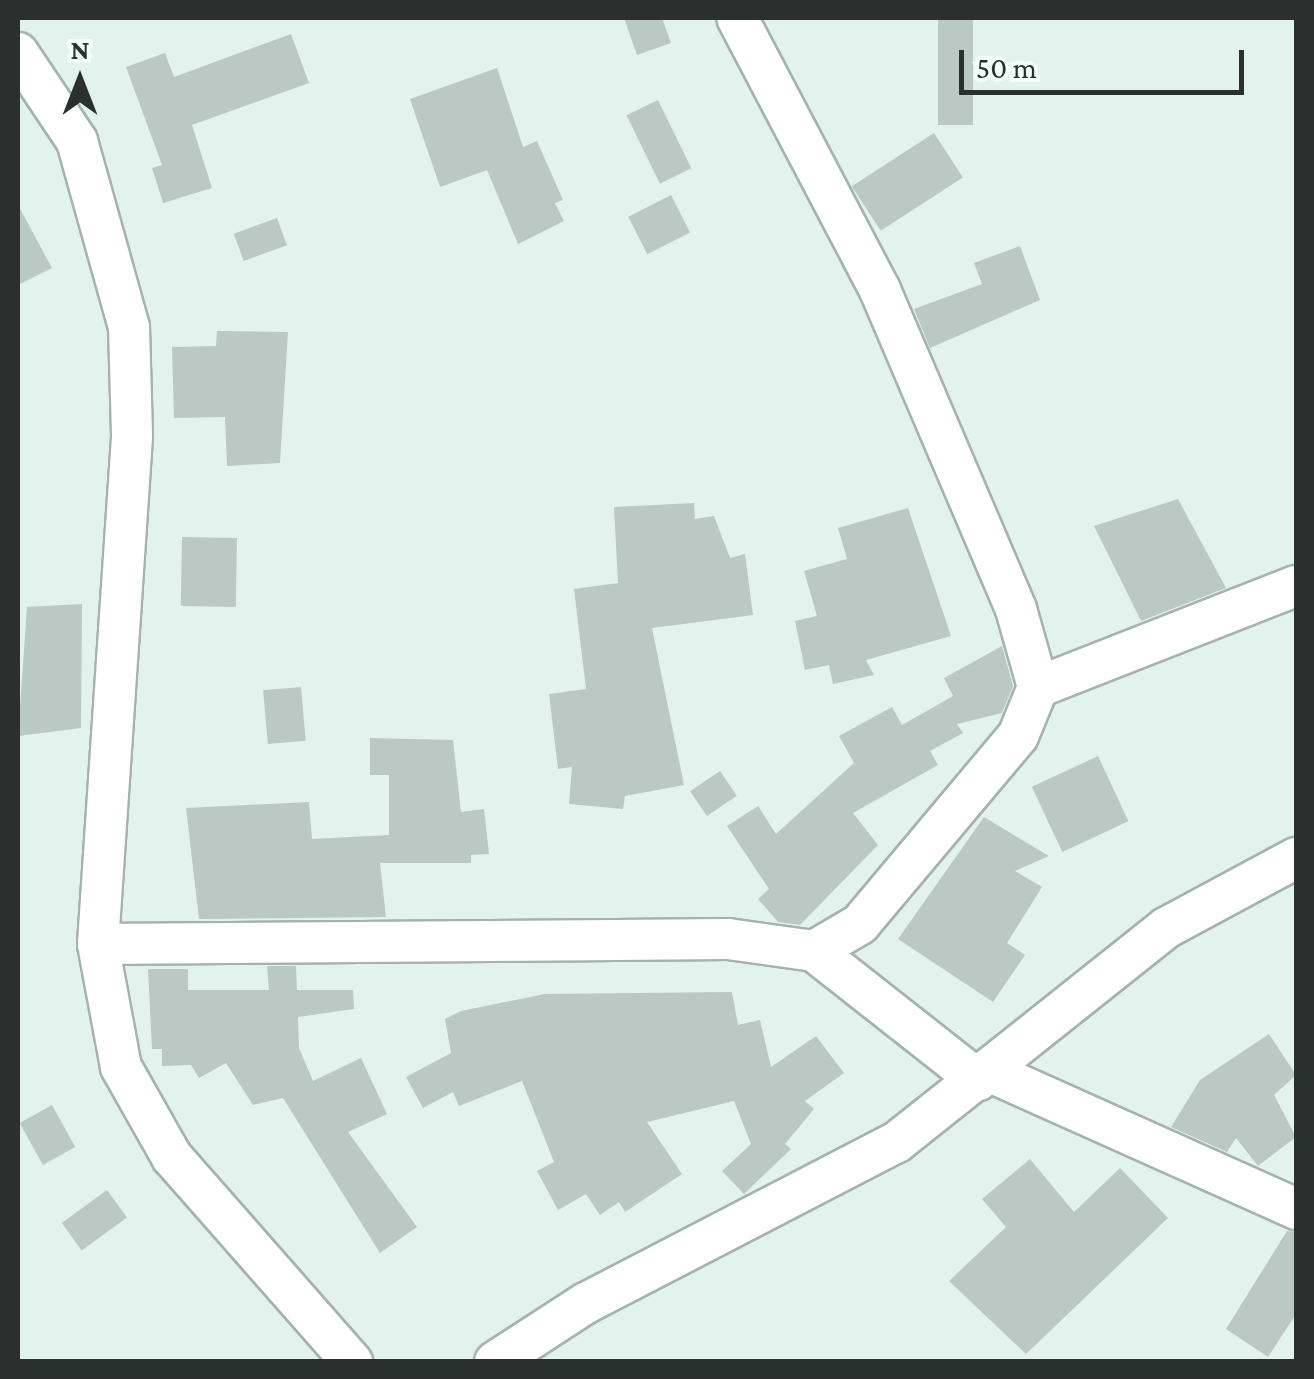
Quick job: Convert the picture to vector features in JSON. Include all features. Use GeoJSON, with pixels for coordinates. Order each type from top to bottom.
{"type":"FeatureCollection","features":[{"type":"Feature","properties":{"kind":"street"},"geometry":{"type":"LineString","coordinates":[[737,18],[880,290],[1016,609],[1038,687],[1018,736],[860,924],[814,951]]}},
{"type":"Feature","properties":{"kind":"street"},"geometry":{"type":"LineString","coordinates":[[18,54],[78,141],[129,327],[132,437],[98,944],[121,1067],[172,1157],[352,1362]]}},
{"type":"Feature","properties":{"kind":"street"},"geometry":{"type":"LineString","coordinates":[[1038,687],[1296,586]]}},
{"type":"Feature","properties":{"kind":"street"},"geometry":{"type":"LineString","coordinates":[[495,1362],[586,1303],[897,1142],[1166,928],[1296,858]]}},
{"type":"Feature","properties":{"kind":"street"},"geometry":{"type":"LineString","coordinates":[[98,944],[728,940],[814,951],[983,1076],[1296,1209]]}},
{"type":"Feature","properties":{"kind":"building"},"geometry":{"type":"Polygon","coordinates":[[[624,18],[662,18],[671,43],[637,55],[624,18]]]}},
{"type":"Feature","properties":{"kind":"building"},"geometry":{"type":"Polygon","coordinates":[[[938,18],[973,18],[973,125],[938,125],[938,18]]]}},
{"type":"Feature","properties":{"kind":"building"},"geometry":{"type":"Polygon","coordinates":[[[291,34],[309,83],[192,125],[212,188],[163,203],[152,168],[162,165],[126,67],[165,53],[174,77],[291,34]]]}},
{"type":"Feature","properties":{"kind":"building"},"geometry":{"type":"Polygon","coordinates":[[[497,68],[523,147],[537,141],[563,200],[555,203],[564,221],[518,244],[487,170],[440,187],[410,99],[497,68]]]}},
{"type":"Feature","properties":{"kind":"building"},"geometry":{"type":"Polygon","coordinates":[[[658,100],[691,168],[660,184],[627,115],[658,100]]]}},
{"type":"Feature","properties":{"kind":"building"},"geometry":{"type":"Polygon","coordinates":[[[934,133],[963,177],[881,231],[852,186],[934,133]]]}},
{"type":"Feature","properties":{"kind":"building"},"geometry":{"type":"Polygon","coordinates":[[[671,195],[690,232],[647,254],[628,217],[671,195]]]}},
{"type":"Feature","properties":{"kind":"building"},"geometry":{"type":"Polygon","coordinates":[[[18,205],[52,268],[18,285],[18,205]]]}},
{"type":"Feature","properties":{"kind":"building"},"geometry":{"type":"Polygon","coordinates":[[[277,218],[287,245],[244,261],[234,234],[277,218]]]}},
{"type":"Feature","properties":{"kind":"building"},"geometry":{"type":"Polygon","coordinates":[[[1020,246],[1040,300],[930,348],[914,309],[982,284],[974,263],[1020,246]]]}},
{"type":"Feature","properties":{"kind":"building"},"geometry":{"type":"Polygon","coordinates":[[[217,331],[288,332],[280,463],[227,466],[225,417],[174,418],[172,347],[216,346],[217,331]]]}},
{"type":"Feature","properties":{"kind":"building"},"geometry":{"type":"Polygon","coordinates":[[[1178,499],[1226,588],[1141,621],[1094,526],[1178,499]]]}},
{"type":"Feature","properties":{"kind":"building"},"geometry":{"type":"Polygon","coordinates":[[[694,503],[695,519],[714,516],[730,558],[745,554],[753,615],[652,628],[684,785],[625,796],[623,809],[569,804],[572,767],[558,769],[549,694],[586,689],[574,589],[618,583],[614,507],[694,503]]]}},
{"type":"Feature","properties":{"kind":"building"},"geometry":{"type":"Polygon","coordinates":[[[908,508],[951,636],[866,660],[874,675],[833,684],[829,665],[805,670],[795,621],[817,616],[804,571],[847,559],[838,528],[908,508]]]}},
{"type":"Feature","properties":{"kind":"building"},"geometry":{"type":"Polygon","coordinates":[[[182,537],[237,538],[236,607],[181,606],[182,537]]]}},
{"type":"Feature","properties":{"kind":"building"},"geometry":{"type":"Polygon","coordinates":[[[82,604],[81,728],[18,736],[27,607],[82,604]]]}},
{"type":"Feature","properties":{"kind":"building"},"geometry":{"type":"Polygon","coordinates":[[[1002,646],[1013,686],[1002,713],[957,724],[963,733],[930,751],[938,765],[853,813],[878,845],[800,925],[778,922],[758,899],[769,889],[727,826],[758,806],[776,834],[854,763],[839,736],[892,707],[902,725],[953,696],[944,678],[1002,646]]]}},
{"type":"Feature","properties":{"kind":"building"},"geometry":{"type":"Polygon","coordinates":[[[301,687],[306,741],[268,744],[263,690],[301,687]]]}},
{"type":"Feature","properties":{"kind":"building"},"geometry":{"type":"Polygon","coordinates":[[[370,738],[453,740],[461,812],[484,809],[489,854],[471,855],[471,863],[380,863],[386,917],[199,919],[186,808],[309,802],[312,839],[389,835],[389,775],[370,775],[370,738]]]}},
{"type":"Feature","properties":{"kind":"building"},"geometry":{"type":"Polygon","coordinates":[[[1098,756],[1128,821],[1062,852],[1032,787],[1098,756]]]}},
{"type":"Feature","properties":{"kind":"building"},"geometry":{"type":"Polygon","coordinates":[[[720,771],[737,796],[707,816],[690,791],[720,771]]]}},
{"type":"Feature","properties":{"kind":"building"},"geometry":{"type":"Polygon","coordinates":[[[984,817],[1049,856],[1015,871],[1042,887],[1007,943],[1025,955],[993,1002],[898,939],[984,817]]]}},
{"type":"Feature","properties":{"kind":"building"},"geometry":{"type":"Polygon","coordinates":[[[267,966],[296,966],[297,990],[353,990],[354,1009],[298,1017],[299,1048],[313,1081],[361,1058],[387,1114],[348,1132],[417,1227],[380,1253],[283,1098],[253,1105],[226,1063],[199,1078],[191,1065],[162,1066],[162,1049],[152,1049],[148,969],[188,969],[188,990],[269,990],[267,966]]]}},
{"type":"Feature","properties":{"kind":"building"},"geometry":{"type":"Polygon","coordinates":[[[732,992],[738,1025],[760,1020],[771,1067],[816,1036],[844,1073],[805,1101],[814,1109],[785,1144],[791,1149],[744,1194],[722,1171],[751,1144],[734,1101],[647,1122],[682,1174],[625,1212],[619,1202],[600,1215],[586,1194],[558,1210],[537,1171],[554,1162],[522,1081],[459,1106],[453,1092],[423,1108],[406,1077],[451,1053],[445,1019],[461,1011],[545,994],[732,992]]]}},
{"type":"Feature","properties":{"kind":"building"},"geometry":{"type":"Polygon","coordinates":[[[1269,1034],[1296,1075],[1274,1095],[1296,1137],[1258,1166],[1236,1138],[1227,1152],[1171,1127],[1200,1080],[1269,1034]]]}},
{"type":"Feature","properties":{"kind":"building"},"geometry":{"type":"Polygon","coordinates":[[[52,1105],[75,1147],[43,1165],[20,1123],[52,1105]]]}},
{"type":"Feature","properties":{"kind":"building"},"geometry":{"type":"Polygon","coordinates":[[[1030,1159],[1074,1212],[1120,1168],[1168,1218],[1026,1354],[949,1281],[1006,1227],[982,1199],[1030,1159]]]}},
{"type":"Feature","properties":{"kind":"building"},"geometry":{"type":"Polygon","coordinates":[[[107,1190],[127,1218],[82,1250],[62,1223],[107,1190]]]}},
{"type":"Feature","properties":{"kind":"building"},"geometry":{"type":"Polygon","coordinates":[[[1287,1231],[1296,1232],[1296,1314],[1268,1357],[1226,1329],[1287,1231]]]}}]}
